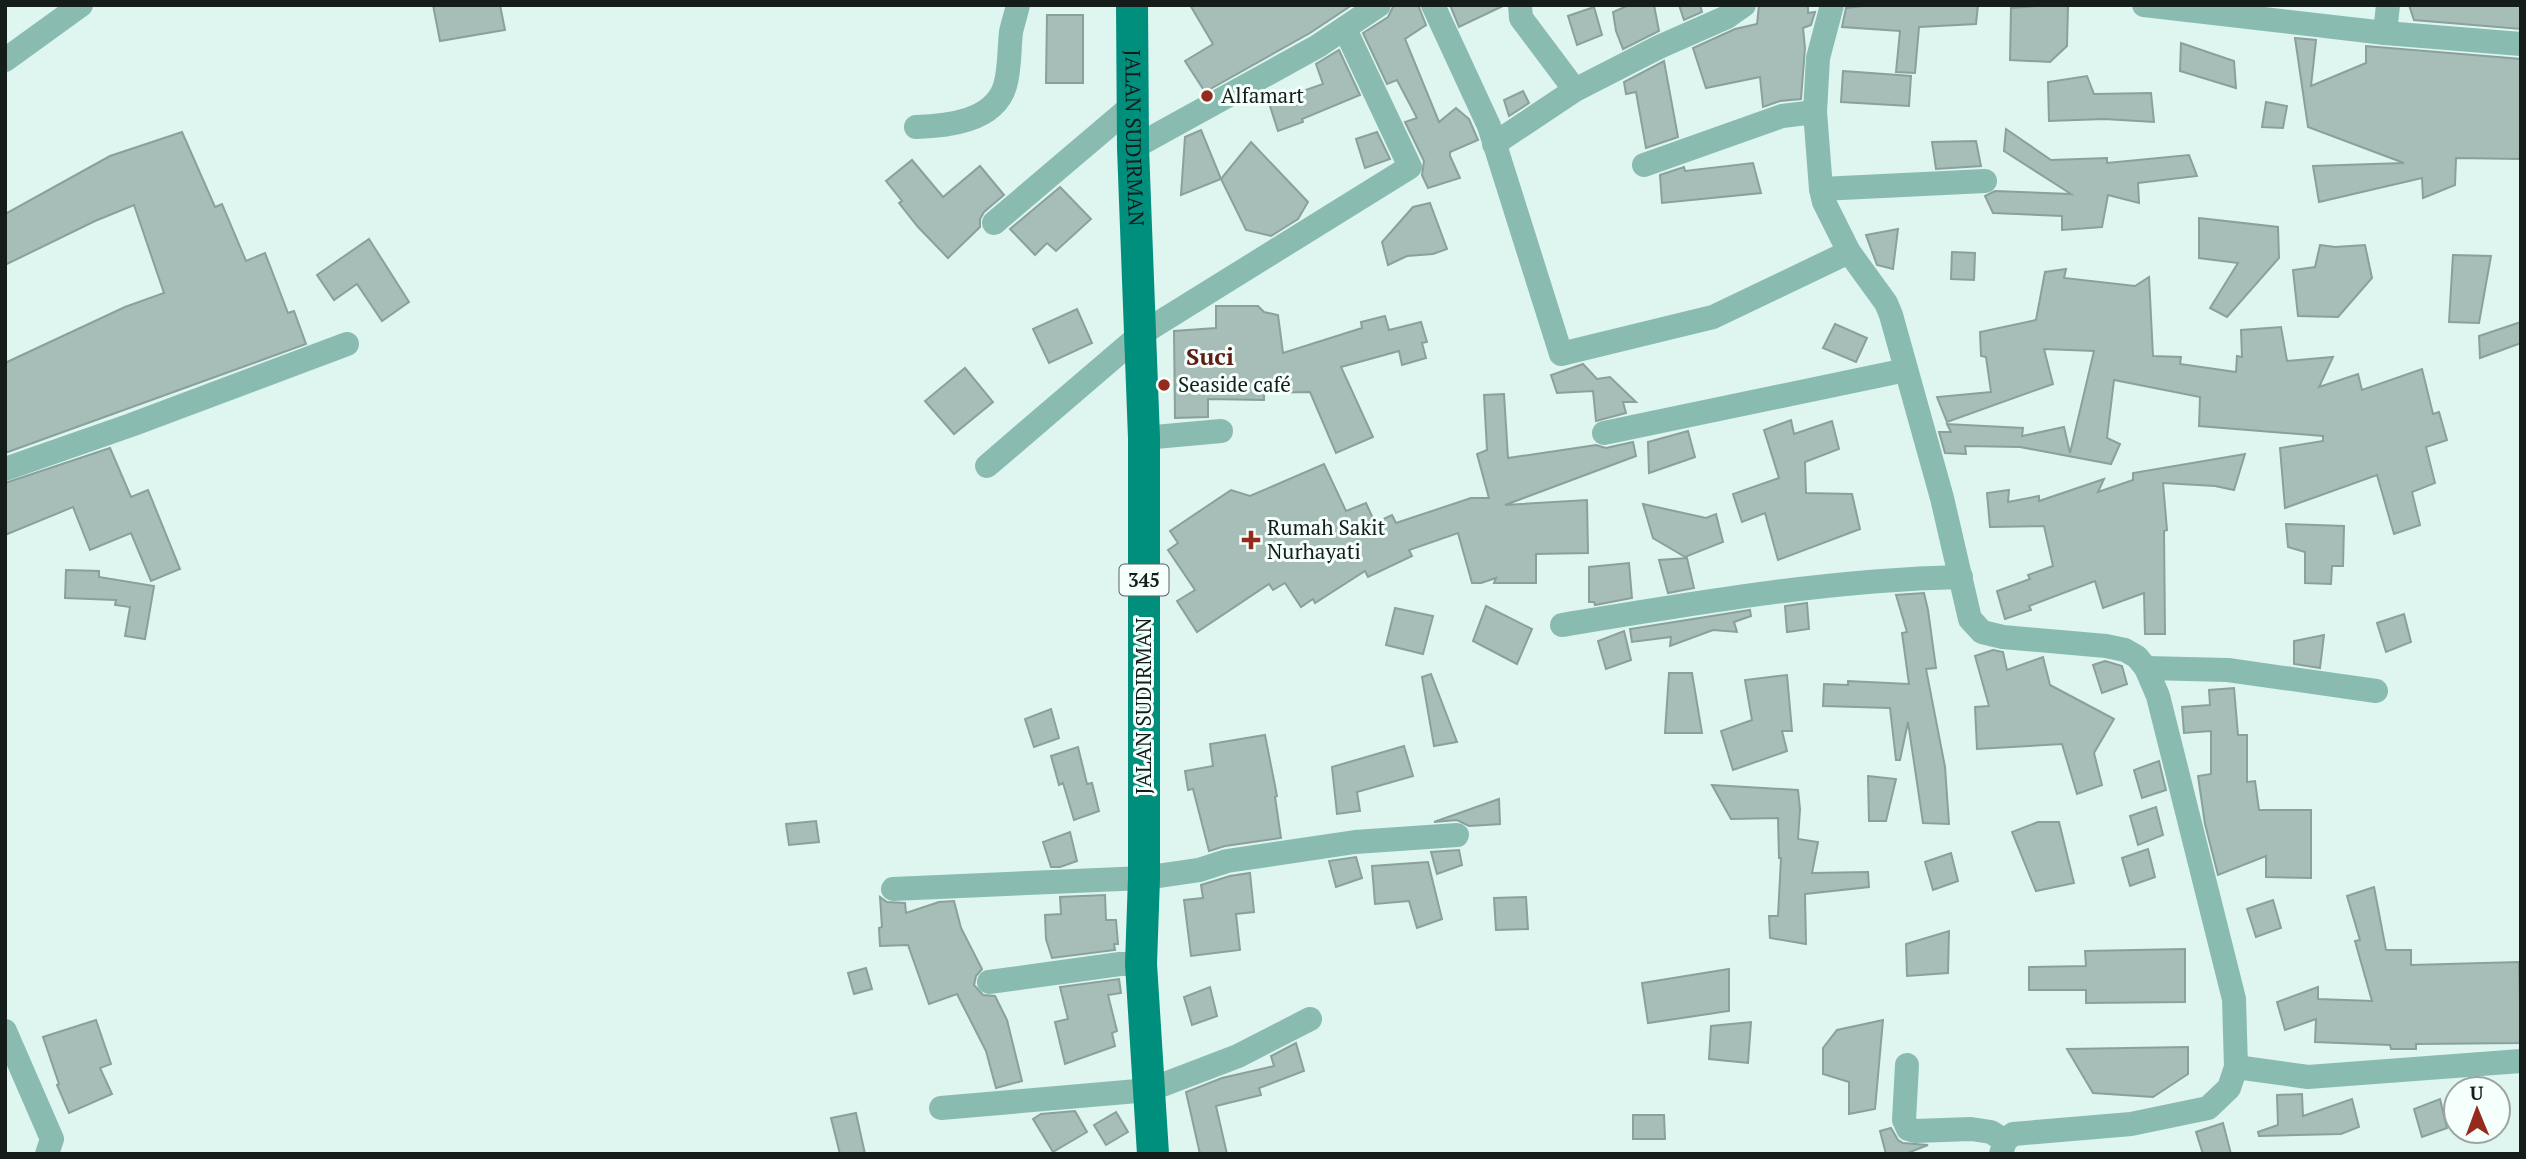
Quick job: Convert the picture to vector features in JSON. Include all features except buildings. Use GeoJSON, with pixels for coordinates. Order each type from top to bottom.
{"type":"FeatureCollection","features":[{"type":"Feature","properties":{"kind":"main road","name":"JALAN SUDIRMAN"},"geometry":{"type":"LineString","coordinates":[[1132,5],[1133,148],[1144,438],[1142,964],[1153,1154]]}},
{"type":"Feature","properties":{"kind":"street"},"geometry":{"type":"LineString","coordinates":[[5,60],[81,5]]}},
{"type":"Feature","properties":{"kind":"street"},"geometry":{"type":"LineString","coordinates":[[916,127],[939,127],[962,122],[991,106],[1004,89],[1018,5]]}},
{"type":"Feature","properties":{"kind":"street"},"geometry":{"type":"LineString","coordinates":[[1133,148],[1205,110],[1345,29],[1379,5]]}},
{"type":"Feature","properties":{"kind":"street"},"geometry":{"type":"LineString","coordinates":[[1433,5],[1489,127],[1560,354],[1713,317],[1849,252]]}},
{"type":"Feature","properties":{"kind":"street"},"geometry":{"type":"LineString","coordinates":[[1520,5],[1521,18],[1575,90]]}},
{"type":"Feature","properties":{"kind":"street"},"geometry":{"type":"LineString","coordinates":[[1494,144],[1575,90],[1659,47],[1727,17],[1744,5]]}},
{"type":"Feature","properties":{"kind":"street"},"geometry":{"type":"LineString","coordinates":[[1832,5],[1818,58],[1815,112],[1821,189],[1824,202],[1849,252],[1886,303],[1942,498],[1970,619],[1982,632],[2003,637],[2125,650],[2137,657],[2146,668],[2158,695],[2234,999],[2236,1067],[2229,1088],[2208,1108],[2131,1124],[2013,1134],[2003,1147],[1991,1132],[1971,1129],[1915,1131],[1908,1129],[1904,1120],[1907,1065]]}},
{"type":"Feature","properties":{"kind":"street"},"geometry":{"type":"LineString","coordinates":[[2144,5],[2385,33],[2521,44]]}},
{"type":"Feature","properties":{"kind":"street"},"geometry":{"type":"LineString","coordinates":[[2385,33],[2388,5]]}},
{"type":"Feature","properties":{"kind":"street"},"geometry":{"type":"LineString","coordinates":[[987,466],[1141,334],[1410,167],[1345,29]]}},
{"type":"Feature","properties":{"kind":"street"},"geometry":{"type":"LineString","coordinates":[[994,223],[1133,105]]}},
{"type":"Feature","properties":{"kind":"street"},"geometry":{"type":"LineString","coordinates":[[1644,165],[1782,116],[1815,112]]}},
{"type":"Feature","properties":{"kind":"street"},"geometry":{"type":"LineString","coordinates":[[1821,189],[1985,181]]}},
{"type":"Feature","properties":{"kind":"street"},"geometry":{"type":"LineString","coordinates":[[5,469],[346,344]]}},
{"type":"Feature","properties":{"kind":"street"},"geometry":{"type":"LineString","coordinates":[[1604,433],[1906,370]]}},
{"type":"Feature","properties":{"kind":"street"},"geometry":{"type":"LineString","coordinates":[[1144,438],[1221,431]]}},
{"type":"Feature","properties":{"kind":"street"},"geometry":{"type":"LineString","coordinates":[[1562,625],[1749,594],[1919,578],[1961,577]]}},
{"type":"Feature","properties":{"kind":"street"},"geometry":{"type":"LineString","coordinates":[[2146,668],[2228,670],[2376,691]]}},
{"type":"Feature","properties":{"kind":"street"},"geometry":{"type":"LineString","coordinates":[[893,889],[1144,878],[1199,870],[1227,860],[1355,842],[1457,835]]}},
{"type":"Feature","properties":{"kind":"street"},"geometry":{"type":"LineString","coordinates":[[989,982],[1121,964],[1142,964]]}},
{"type":"Feature","properties":{"kind":"street"},"geometry":{"type":"LineString","coordinates":[[942,1108],[1149,1090],[1238,1056],[1310,1019]]}},
{"type":"Feature","properties":{"kind":"street"},"geometry":{"type":"LineString","coordinates":[[5,1031],[52,1139],[47,1154]]}},
{"type":"Feature","properties":{"kind":"street"},"geometry":{"type":"LineString","coordinates":[[2236,1067],[2308,1077],[2521,1061]]}},
{"type":"Feature","properties":{"kind":"place","name":"Alfamart"},"geometry":{"type":"Point","coordinates":[1207,96]}},
{"type":"Feature","properties":{"kind":"place","name":"Seaside café"},"geometry":{"type":"Point","coordinates":[1164,385]}},
{"type":"Feature","properties":{"kind":"place","name":"Rumah Sakit Nurhayati"},"geometry":{"type":"Point","coordinates":[1251,540]}},
{"type":"Feature","properties":{"kind":"district","name":"Suci"},"geometry":{"type":"Point","coordinates":[1210,357]}}]}
